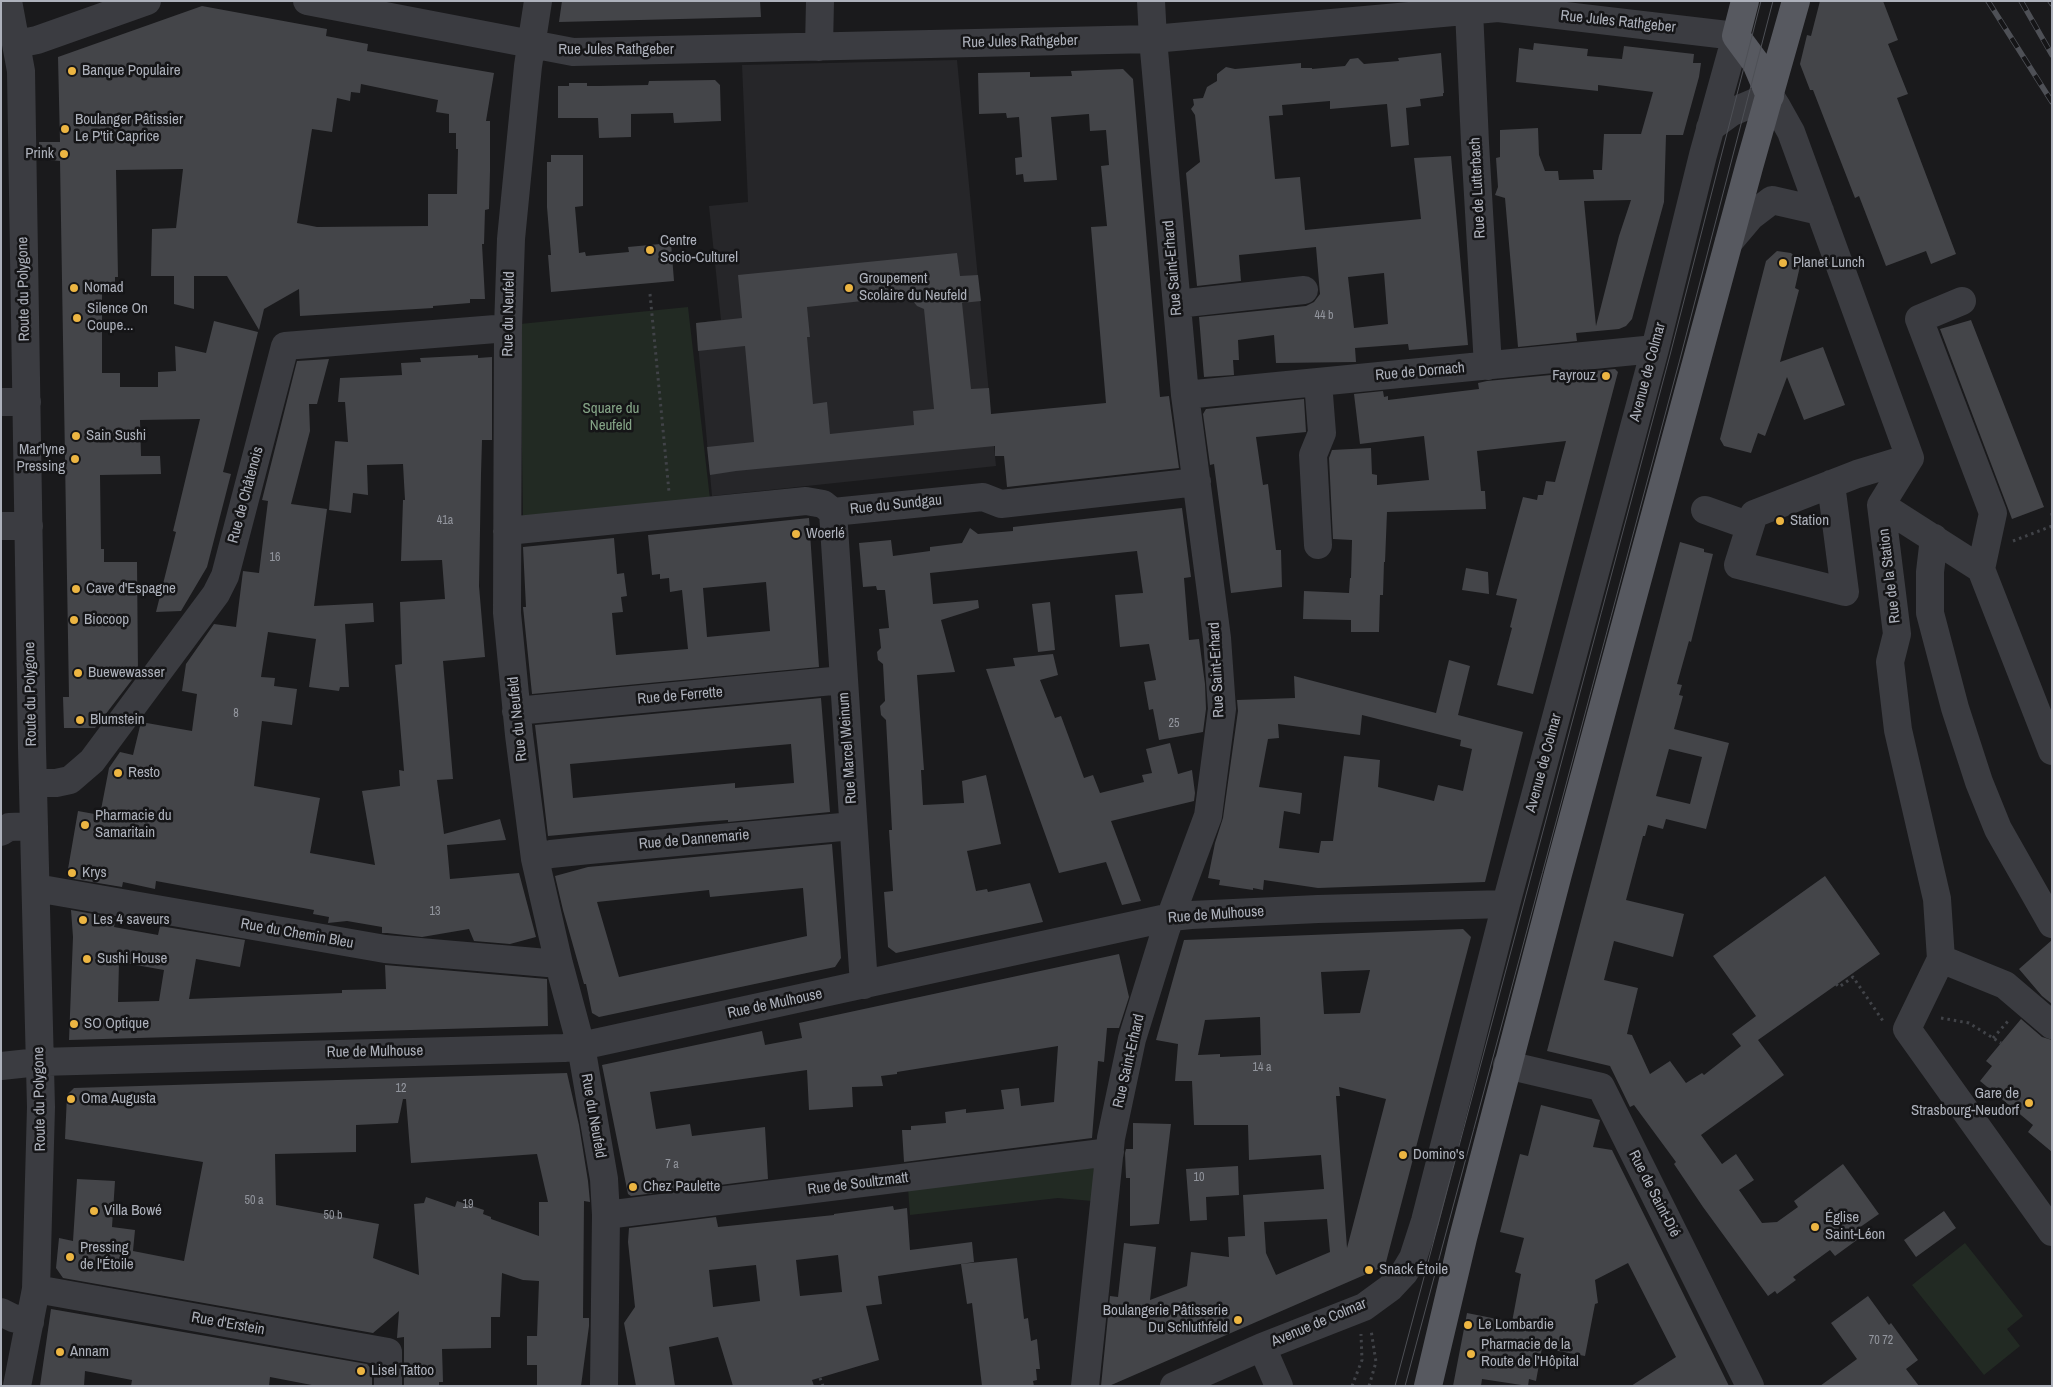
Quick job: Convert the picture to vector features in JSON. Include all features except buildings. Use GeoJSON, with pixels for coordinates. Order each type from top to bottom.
{"type":"FeatureCollection","features":[{"type":"Feature","properties":{"kind":"main road","name":"Avenue de Colmar"},"geometry":{"type":"LineString","coordinates":[[1736,36],[1745,1]]}},
{"type":"Feature","properties":{"kind":"main road"},"geometry":{"type":"LineString","coordinates":[[1428,1386],[1507,1066],[1729,242],[1796,1]]}},
{"type":"Feature","properties":{"kind":"main road"},"geometry":{"type":"LineString","coordinates":[[1736,36],[1756,63],[1770,96]]}},
{"type":"Feature","properties":{"kind":"street","name":"Route du Polygone"},"geometry":{"type":"LineString","coordinates":[[8,1],[21,71],[12,274],[14,402],[29,526],[41,1145],[36,1289],[18,1386]]}},
{"type":"Feature","properties":{"kind":"street"},"geometry":{"type":"LineString","coordinates":[[17,44],[37,40],[147,1]]}},
{"type":"Feature","properties":{"kind":"street","name":"Rue Jules Rathgeber"},"geometry":{"type":"LineString","coordinates":[[307,1],[573,52],[1153,40],[1498,8],[1736,36]]}},
{"type":"Feature","properties":{"kind":"street","name":"Rue du Neufeld"},"geometry":{"type":"LineString","coordinates":[[538,1],[531,45],[511,239],[508,328],[506,613],[516,711],[535,859],[559,964],[581,1046],[604,1179],[606,1215],[604,1386]]}},
{"type":"Feature","properties":{"kind":"street"},"geometry":{"type":"LineString","coordinates":[[819,47],[820,1]]}},
{"type":"Feature","properties":{"kind":"street","name":"Rue Saint-Erhard"},"geometry":{"type":"LineString","coordinates":[[1085,1386],[1110,1152],[1132,1040],[1171,917],[1208,816],[1222,709],[1217,638],[1185,395],[1151,1]]}},
{"type":"Feature","properties":{"kind":"street","name":"Rue de Lutterbach"},"geometry":{"type":"LineString","coordinates":[[1470,10],[1475,143],[1488,366]]}},
{"type":"Feature","properties":{"kind":"street","name":"Avenue de Colmar"},"geometry":{"type":"LineString","coordinates":[[1174,1386],[1262,1347],[1360,1319],[1364,1307],[1390,1288],[1404,1273],[1413,1258],[1425,1221],[1506,904],[1655,349],[1710,128],[1736,36]]}},
{"type":"Feature","properties":{"kind":"street"},"geometry":{"type":"LineString","coordinates":[[1710,128],[1732,112],[1770,96],[1791,132],[1910,458]]}},
{"type":"Feature","properties":{"kind":"street"},"geometry":{"type":"LineString","coordinates":[[1729,242],[1751,216],[1772,200],[1820,211]]}},
{"type":"Feature","properties":{"kind":"street"},"geometry":{"type":"LineString","coordinates":[[1176,304],[1304,290]]}},
{"type":"Feature","properties":{"kind":"street"},"geometry":{"type":"LineString","coordinates":[[1962,301],[1919,319],[1993,514],[1984,560],[2052,751]]}},
{"type":"Feature","properties":{"kind":"street","name":"Rue de Châtenois"},"geometry":{"type":"LineString","coordinates":[[33,783],[56,783],[70,780],[92,761],[216,594],[225,576],[284,346],[508,328]]}},
{"type":"Feature","properties":{"kind":"street","name":"Rue de Dornach"},"geometry":{"type":"LineString","coordinates":[[1185,395],[1655,349]]}},
{"type":"Feature","properties":{"kind":"street"},"geometry":{"type":"LineString","coordinates":[[1318,382],[1322,434],[1313,455],[1318,545]]}},
{"type":"Feature","properties":{"kind":"street"},"geometry":{"type":"LineString","coordinates":[[1831,484],[1846,592],[1738,565],[1754,514],[1831,484],[1910,458]]}},
{"type":"Feature","properties":{"kind":"street"},"geometry":{"type":"LineString","coordinates":[[1910,458],[1882,505],[1934,538],[1984,560]]}},
{"type":"Feature","properties":{"kind":"street","name":"Rue du Sundgau"},"geometry":{"type":"LineString","coordinates":[[507,531],[806,501],[823,504],[834,512],[983,497],[1000,504],[1197,482]]}},
{"type":"Feature","properties":{"kind":"street","name":"Rue de la Station"},"geometry":{"type":"LineString","coordinates":[[1882,505],[1897,634],[1890,662],[1898,730],[1937,899],[1942,959]]}},
{"type":"Feature","properties":{"kind":"street"},"geometry":{"type":"LineString","coordinates":[[1705,510],[1750,526]]}},
{"type":"Feature","properties":{"kind":"street","name":"Rue Marcel Weinum"},"geometry":{"type":"LineString","coordinates":[[834,512],[843,680],[864,985]]}},
{"type":"Feature","properties":{"kind":"street"},"geometry":{"type":"LineString","coordinates":[[1,526],[29,526]]}},
{"type":"Feature","properties":{"kind":"street"},"geometry":{"type":"LineString","coordinates":[[1934,538],[1930,572],[1930,613],[1955,708],[1979,782],[1998,829],[2052,924]]}},
{"type":"Feature","properties":{"kind":"street","name":"Rue de Ferrette"},"geometry":{"type":"LineString","coordinates":[[516,711],[843,680]]}},
{"type":"Feature","properties":{"kind":"street"},"geometry":{"type":"LineString","coordinates":[[1,832],[9,827],[34,826]]}},
{"type":"Feature","properties":{"kind":"street","name":"Rue de Dannemarie"},"geometry":{"type":"LineString","coordinates":[[535,859],[551,854],[588,850],[853,826]]}},
{"type":"Feature","properties":{"kind":"street","name":"Rue du Chemin Bleu"},"geometry":{"type":"LineString","coordinates":[[36,888],[385,949],[559,964]]}},
{"type":"Feature","properties":{"kind":"street","name":"Rue de Mulhouse"},"geometry":{"type":"LineString","coordinates":[[1,1066],[39,1062],[564,1048],[581,1046],[864,985],[1171,917],[1318,909],[1506,904]]}},
{"type":"Feature","properties":{"kind":"street"},"geometry":{"type":"LineString","coordinates":[[2052,1025],[2005,985],[1942,959],[1907,1029],[2052,1232]]}},
{"type":"Feature","properties":{"kind":"street","name":"Rue de Saint-Dié"},"geometry":{"type":"LineString","coordinates":[[1507,1066],[1601,1087],[1750,1386]]}},
{"type":"Feature","properties":{"kind":"street","name":"Rue de Soultzmatt"},"geometry":{"type":"LineString","coordinates":[[606,1215],[1110,1152]]}},
{"type":"Feature","properties":{"kind":"street","name":"Rue d'Erstein"},"geometry":{"type":"LineString","coordinates":[[36,1289],[388,1352],[388,1386]]}},
{"type":"Feature","properties":{"kind":"street"},"geometry":{"type":"LineString","coordinates":[[1,1312],[13,1318],[30,1322]]}},
{"type":"Feature","properties":{"kind":"street"},"geometry":{"type":"LineString","coordinates":[[1262,1347],[1279,1386]]}},
{"type":"Feature","properties":{"kind":"path"},"geometry":{"type":"LineString","coordinates":[[650,294],[669,495]]}},
{"type":"Feature","properties":{"kind":"path"},"geometry":{"type":"LineString","coordinates":[[1984,560],[2052,526]]}},
{"type":"Feature","properties":{"kind":"path"},"geometry":{"type":"LineString","coordinates":[[1910,1034],[1935,1017],[1969,1023],[2001,1043]]}},
{"type":"Feature","properties":{"kind":"path"},"geometry":{"type":"LineString","coordinates":[[1352,1386],[1362,1360],[1360,1319]]}},
{"type":"Feature","properties":{"kind":"path"},"geometry":{"type":"LineString","coordinates":[[1360,1319],[1374,1340],[1376,1362],[1369,1386]]}},
{"type":"Feature","properties":{"kind":"path"},"geometry":{"type":"LineString","coordinates":[[820,1378],[823,1386]]}},
{"type":"Feature","properties":{"kind":"shaded area","name":"Groupement Scolaire du Neufeld"},"geometry":{"type":"Polygon","coordinates":[[[957,60],[996,466],[712,496],[696,323],[721,320],[709,206],[748,202],[742,65],[957,60]]]}},
{"type":"Feature","properties":{"kind":"green space","name":"Square du Neufeld"},"geometry":{"type":"Polygon","coordinates":[[[688,307],[710,499],[523,516],[520,324],[688,307]]]}},
{"type":"Feature","properties":{"kind":"green space"},"geometry":{"type":"Polygon","coordinates":[[[1094,1168],[1092,1201],[1058,1198],[910,1215],[908,1188],[1094,1168]]]}},
{"type":"Feature","properties":{"kind":"green space"},"geometry":{"type":"Polygon","coordinates":[[[1965,1243],[2023,1316],[2007,1329],[2020,1346],[1984,1375],[1912,1285],[1965,1243]]]}},
{"type":"Feature","properties":{"kind":"tram line"},"geometry":{"type":"LineString","coordinates":[[1395,1386],[1670,355],[1761,1]]}},
{"type":"Feature","properties":{"kind":"tram line"},"geometry":{"type":"LineString","coordinates":[[1405,1386],[1680,359],[1773,1]]}},
{"type":"Feature","properties":{"kind":"railway"},"geometry":{"type":"LineString","coordinates":[[1988,1],[2052,102]]}},
{"type":"Feature","properties":{"kind":"railway"},"geometry":{"type":"LineString","coordinates":[[2021,1],[2052,55]]}},
{"type":"Feature","properties":{"kind":"place","name":"Banque Populaire"},"geometry":{"type":"Point","coordinates":[72,71]}},
{"type":"Feature","properties":{"kind":"place","name":"Boulanger Pâtissier Le P'tit Caprice"},"geometry":{"type":"Point","coordinates":[65,129]}},
{"type":"Feature","properties":{"kind":"place","name":"Prink"},"geometry":{"type":"Point","coordinates":[64,154]}},
{"type":"Feature","properties":{"kind":"place","name":"Centre Socio-Culturel"},"geometry":{"type":"Point","coordinates":[650,250]}},
{"type":"Feature","properties":{"kind":"place","name":"Planet Lunch"},"geometry":{"type":"Point","coordinates":[1783,263]}},
{"type":"Feature","properties":{"kind":"place","name":"Nomad"},"geometry":{"type":"Point","coordinates":[74,288]}},
{"type":"Feature","properties":{"kind":"place","name":"Groupement Scolaire du Neufeld"},"geometry":{"type":"Point","coordinates":[849,288]}},
{"type":"Feature","properties":{"kind":"place","name":"Silence On Coupe..."},"geometry":{"type":"Point","coordinates":[77,318]}},
{"type":"Feature","properties":{"kind":"place","name":"Fayrouz"},"geometry":{"type":"Point","coordinates":[1606,376]}},
{"type":"Feature","properties":{"kind":"place","name":"Sain Sushi"},"geometry":{"type":"Point","coordinates":[76,436]}},
{"type":"Feature","properties":{"kind":"place","name":"Mar'lyne Pressing"},"geometry":{"type":"Point","coordinates":[75,459]}},
{"type":"Feature","properties":{"kind":"place","name":"Station"},"geometry":{"type":"Point","coordinates":[1780,521]}},
{"type":"Feature","properties":{"kind":"place","name":"Woerlé"},"geometry":{"type":"Point","coordinates":[796,534]}},
{"type":"Feature","properties":{"kind":"place","name":"Cave d'Espagne"},"geometry":{"type":"Point","coordinates":[76,589]}},
{"type":"Feature","properties":{"kind":"place","name":"Biocoop"},"geometry":{"type":"Point","coordinates":[74,620]}},
{"type":"Feature","properties":{"kind":"place","name":"Buewewasser"},"geometry":{"type":"Point","coordinates":[78,673]}},
{"type":"Feature","properties":{"kind":"place","name":"Blumstein"},"geometry":{"type":"Point","coordinates":[80,720]}},
{"type":"Feature","properties":{"kind":"place","name":"Resto"},"geometry":{"type":"Point","coordinates":[118,773]}},
{"type":"Feature","properties":{"kind":"place","name":"Pharmacie du Samaritain"},"geometry":{"type":"Point","coordinates":[85,825]}},
{"type":"Feature","properties":{"kind":"place","name":"Krys"},"geometry":{"type":"Point","coordinates":[72,873]}},
{"type":"Feature","properties":{"kind":"place","name":"Les 4 saveurs"},"geometry":{"type":"Point","coordinates":[83,920]}},
{"type":"Feature","properties":{"kind":"place","name":"Sushi House"},"geometry":{"type":"Point","coordinates":[87,959]}},
{"type":"Feature","properties":{"kind":"place","name":"SO Optique"},"geometry":{"type":"Point","coordinates":[74,1024]}},
{"type":"Feature","properties":{"kind":"place","name":"Oma Augusta"},"geometry":{"type":"Point","coordinates":[71,1099]}},
{"type":"Feature","properties":{"kind":"place","name":"Gare de Strasbourg-Neudorf"},"geometry":{"type":"Point","coordinates":[2029,1103]}},
{"type":"Feature","properties":{"kind":"place","name":"Domino's"},"geometry":{"type":"Point","coordinates":[1403,1155]}},
{"type":"Feature","properties":{"kind":"place","name":"Chez Paulette"},"geometry":{"type":"Point","coordinates":[633,1187]}},
{"type":"Feature","properties":{"kind":"place","name":"Villa Bowé"},"geometry":{"type":"Point","coordinates":[94,1211]}},
{"type":"Feature","properties":{"kind":"place","name":"Église Saint-Léon"},"geometry":{"type":"Point","coordinates":[1815,1227]}},
{"type":"Feature","properties":{"kind":"place","name":"Pressing de l'Étoile"},"geometry":{"type":"Point","coordinates":[70,1257]}},
{"type":"Feature","properties":{"kind":"place","name":"Snack Étoile"},"geometry":{"type":"Point","coordinates":[1369,1270]}},
{"type":"Feature","properties":{"kind":"place","name":"Boulangerie Pâtisserie Du Schluthfeld"},"geometry":{"type":"Point","coordinates":[1238,1320]}},
{"type":"Feature","properties":{"kind":"place","name":"Le Lombardie"},"geometry":{"type":"Point","coordinates":[1468,1325]}},
{"type":"Feature","properties":{"kind":"place","name":"Annam"},"geometry":{"type":"Point","coordinates":[60,1352]}},
{"type":"Feature","properties":{"kind":"place","name":"Pharmacie de la Route de l’Hôpital"},"geometry":{"type":"Point","coordinates":[1471,1354]}},
{"type":"Feature","properties":{"kind":"place","name":"Lisel Tattoo"},"geometry":{"type":"Point","coordinates":[361,1371]}}]}
